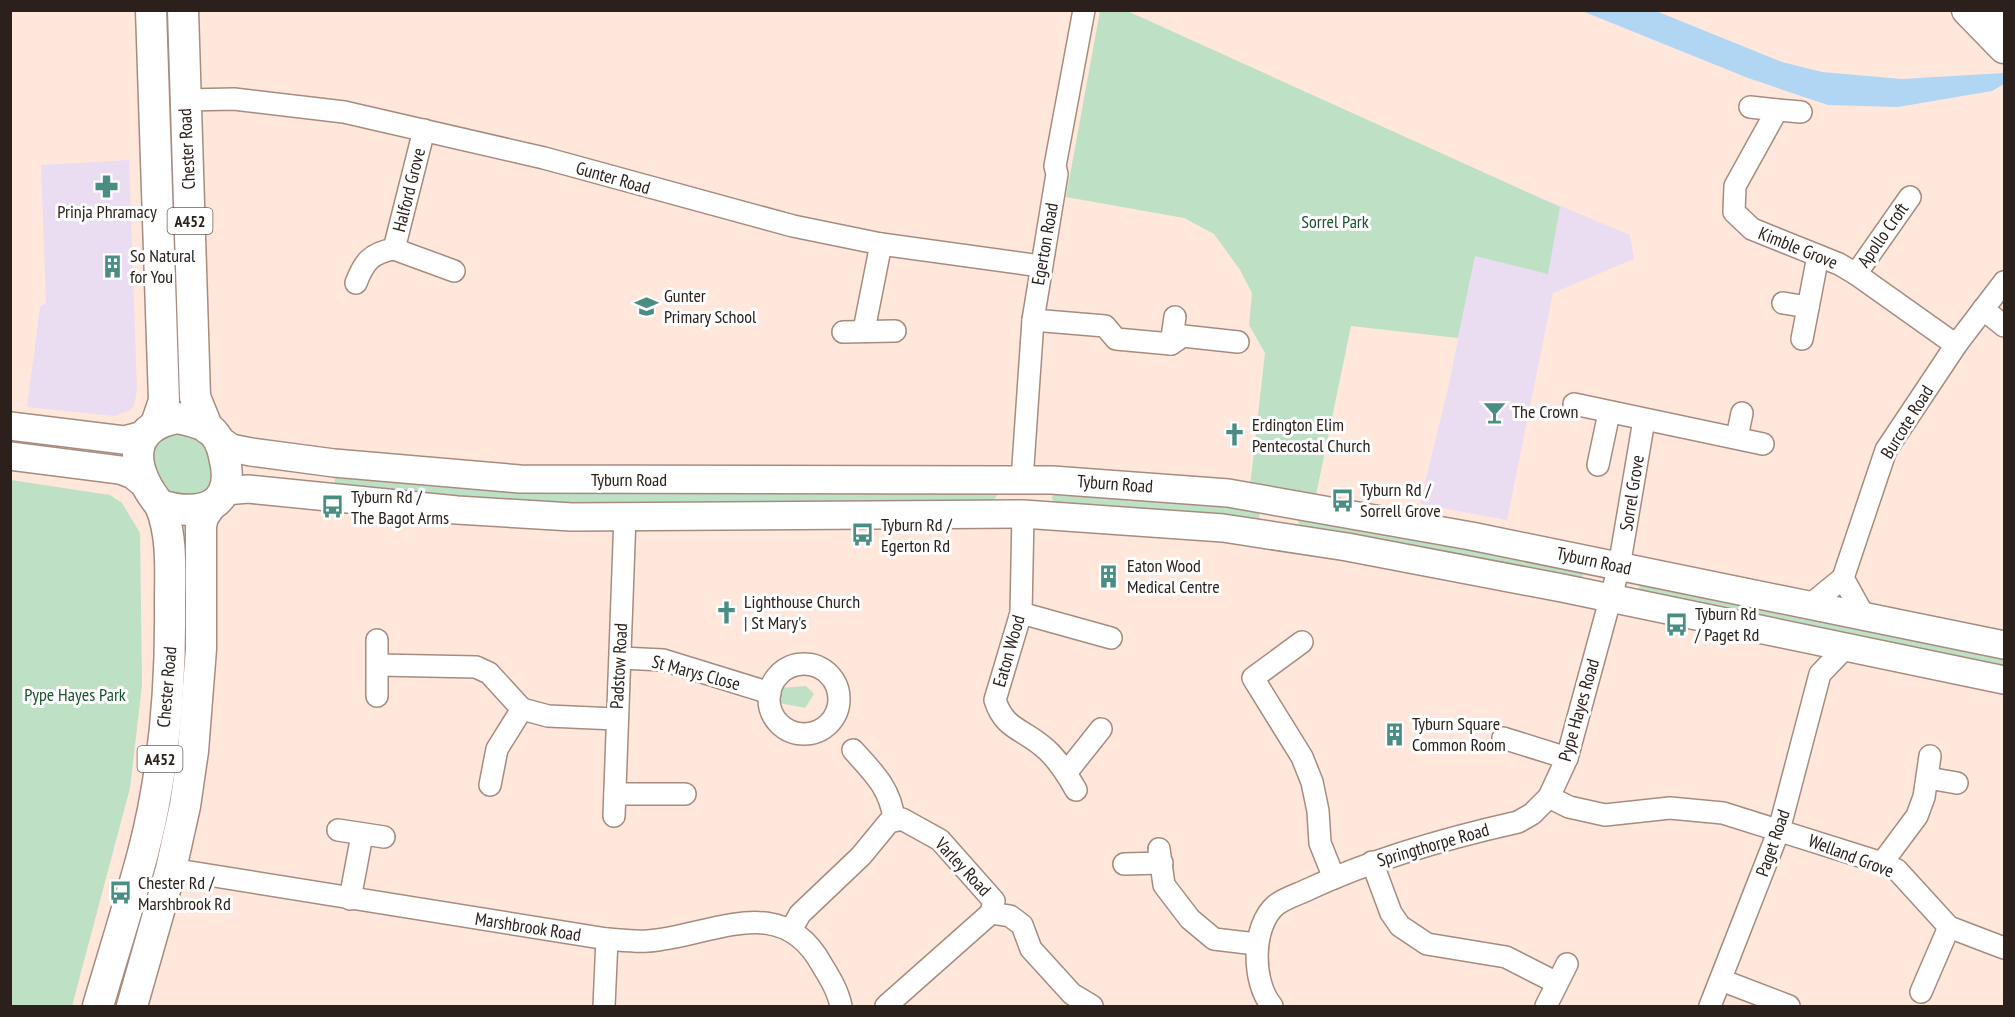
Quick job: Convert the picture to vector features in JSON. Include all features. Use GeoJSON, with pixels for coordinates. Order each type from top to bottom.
{"type":"FeatureCollection","features":[{"type":"Feature","properties":{"kind":"highway","name":"Chester Road"},"geometry":{"type":"LineString","coordinates":[[151,10],[164,401],[151,429]]}},
{"type":"Feature","properties":{"kind":"highway","name":"Chester Road"},"geometry":{"type":"LineString","coordinates":[[183,10],[195,397],[212,433]]}},
{"type":"Feature","properties":{"kind":"highway"},"geometry":{"type":"LineString","coordinates":[[1967,10],[2004,48]]}},
{"type":"Feature","properties":{"kind":"highway"},"geometry":{"type":"LineString","coordinates":[[2000,10],[2004,15]]}},
{"type":"Feature","properties":{"kind":"highway"},"geometry":{"type":"LineString","coordinates":[[177,418],[191,420],[212,433],[227,465],[228,476],[217,500],[194,512],[152,494],[138,469],[137,453],[151,429],[177,418]]}},
{"type":"Feature","properties":{"kind":"highway","name":"Chester Road"},"geometry":{"type":"LineString","coordinates":[[98,1006],[143,852],[160,761],[171,652],[170,548],[165,517],[152,494]]}},
{"type":"Feature","properties":{"kind":"highway","name":"Chester Road"},"geometry":{"type":"LineString","coordinates":[[132,1006],[171,869],[185,806],[193,751],[201,649],[201,526],[202,517],[217,500]]}},
{"type":"Feature","properties":{"kind":"main road"},"geometry":{"type":"LineString","coordinates":[[10,426],[124,440],[151,429]]}},
{"type":"Feature","properties":{"kind":"main road","name":"Tyburn Road"},"geometry":{"type":"LineString","coordinates":[[212,433],[231,448],[251,453],[334,463],[520,479],[1022,480],[1126,484],[1274,499],[1471,536],[2004,645]]}},
{"type":"Feature","properties":{"kind":"main road"},"geometry":{"type":"LineString","coordinates":[[10,456],[120,470],[133,474],[152,494]]}},
{"type":"Feature","properties":{"kind":"main road"},"geometry":{"type":"LineString","coordinates":[[1022,480],[1023,514]]}},
{"type":"Feature","properties":{"kind":"main road","name":"Tyburn Road"},"geometry":{"type":"LineString","coordinates":[[217,500],[248,489],[457,510],[572,517],[1023,514],[1223,528],[1347,547],[2004,680]]}},
{"type":"Feature","properties":{"kind":"street","name":"Egerton Road"},"geometry":{"type":"LineString","coordinates":[[1022,480],[1033,320],[1040,266],[1057,174],[1057,156],[1084,10]]}},
{"type":"Feature","properties":{"kind":"street","name":"Gunter Road"},"geometry":{"type":"LineString","coordinates":[[185,100],[234,99],[344,112],[544,158],[793,226],[881,244],[1040,266]]}},
{"type":"Feature","properties":{"kind":"street"},"geometry":{"type":"LineString","coordinates":[[1750,107],[1800,112]]}},
{"type":"Feature","properties":{"kind":"street","name":"Kimble Grove"},"geometry":{"type":"LineString","coordinates":[[1777,110],[1734,186],[1734,212],[1752,229],[1856,274],[1956,345]]}},
{"type":"Feature","properties":{"kind":"street","name":"Halford Grove"},"geometry":{"type":"LineString","coordinates":[[394,249],[424,130]]}},
{"type":"Feature","properties":{"kind":"street","name":"Apollo Croft"},"geometry":{"type":"LineString","coordinates":[[1856,274],[1910,197]]}},
{"type":"Feature","properties":{"kind":"street"},"geometry":{"type":"LineString","coordinates":[[881,244],[854,331],[895,331]]}},
{"type":"Feature","properties":{"kind":"street","name":"Halford Grove"},"geometry":{"type":"LineString","coordinates":[[356,283],[363,263],[383,251],[394,249],[454,271]]}},
{"type":"Feature","properties":{"kind":"street"},"geometry":{"type":"LineString","coordinates":[[1802,339],[1818,256]]}},
{"type":"Feature","properties":{"kind":"street","name":"Burcote Road"},"geometry":{"type":"LineString","coordinates":[[1843,578],[1887,450],[1956,345],[2004,282]]}},
{"type":"Feature","properties":{"kind":"street"},"geometry":{"type":"LineString","coordinates":[[1783,303],[1808,307]]}},
{"type":"Feature","properties":{"kind":"street"},"geometry":{"type":"LineString","coordinates":[[1983,309],[2004,326]]}},
{"type":"Feature","properties":{"kind":"street"},"geometry":{"type":"LineString","coordinates":[[1171,344],[1175,317]]}},
{"type":"Feature","properties":{"kind":"street"},"geometry":{"type":"LineString","coordinates":[[1033,320],[1105,326],[1116,339],[1171,344],[1183,336],[1238,342]]}},
{"type":"Feature","properties":{"kind":"street"},"geometry":{"type":"LineString","coordinates":[[1574,404],[1763,444]]}},
{"type":"Feature","properties":{"kind":"street","name":"Sorrel Grove"},"geometry":{"type":"LineString","coordinates":[[1598,465],[1609,412]]}},
{"type":"Feature","properties":{"kind":"street"},"geometry":{"type":"LineString","coordinates":[[1737,437],[1742,413]]}},
{"type":"Feature","properties":{"kind":"street","name":"Sorrel Grove"},"geometry":{"type":"LineString","coordinates":[[1611,599],[1619,567],[1644,420]]}},
{"type":"Feature","properties":{"kind":"street","name":"Eaton Wood"},"geometry":{"type":"LineString","coordinates":[[1023,514],[1021,613],[995,700],[999,715],[1009,725],[1043,746],[1071,782],[1101,729]]}},
{"type":"Feature","properties":{"kind":"street","name":"Padstow Road"},"geometry":{"type":"LineString","coordinates":[[614,816],[625,516]]}},
{"type":"Feature","properties":{"kind":"street"},"geometry":{"type":"LineString","coordinates":[[1810,604],[1843,578],[1864,616]]}},
{"type":"Feature","properties":{"kind":"street","name":"Pype Hayes Road"},"geometry":{"type":"LineString","coordinates":[[1532,814],[1549,797],[1567,758],[1611,599]]}},
{"type":"Feature","properties":{"kind":"street"},"geometry":{"type":"LineString","coordinates":[[1021,613],[1111,638]]}},
{"type":"Feature","properties":{"kind":"street"},"geometry":{"type":"LineString","coordinates":[[376,696],[379,665],[377,640]]}},
{"type":"Feature","properties":{"kind":"street"},"geometry":{"type":"LineString","coordinates":[[1806,640],[1820,674]]}},
{"type":"Feature","properties":{"kind":"street"},"geometry":{"type":"LineString","coordinates":[[1302,642],[1246,683],[1302,756],[1318,812],[1320,843],[1334,878]]}},
{"type":"Feature","properties":{"kind":"street","name":"Paget Road"},"geometry":{"type":"LineString","coordinates":[[1710,1006],[1779,830],[1820,674],[1845,648]]}},
{"type":"Feature","properties":{"kind":"street","name":"St Marys Close"},"geometry":{"type":"LineString","coordinates":[[621,658],[663,660],[770,693]]}},
{"type":"Feature","properties":{"kind":"street"},"geometry":{"type":"LineString","coordinates":[[379,665],[476,667],[489,672],[522,709],[548,716],[616,719]]}},
{"type":"Feature","properties":{"kind":"street"},"geometry":{"type":"LineString","coordinates":[[490,785],[496,749],[522,709]]}},
{"type":"Feature","properties":{"kind":"street"},"geometry":{"type":"LineString","coordinates":[[1503,738],[1567,758]]}},
{"type":"Feature","properties":{"kind":"street"},"geometry":{"type":"LineString","coordinates":[[791,930],[800,914],[861,856],[894,820],[892,804],[884,784],[853,750]]}},
{"type":"Feature","properties":{"kind":"street"},"geometry":{"type":"LineString","coordinates":[[1882,863],[1917,816],[1928,778],[1930,756]]}},
{"type":"Feature","properties":{"kind":"street"},"geometry":{"type":"LineString","coordinates":[[1928,778],[1957,783]]}},
{"type":"Feature","properties":{"kind":"street"},"geometry":{"type":"LineString","coordinates":[[615,794],[685,794]]}},
{"type":"Feature","properties":{"kind":"street","name":"Welland Grove"},"geometry":{"type":"LineString","coordinates":[[1549,797],[1577,810],[1605,815],[1670,808],[1695,809],[1723,813],[1779,830],[1882,863],[1897,870],[1949,927],[2002,941]]}},
{"type":"Feature","properties":{"kind":"street","name":"Springthorpe Road"},"geometry":{"type":"LineString","coordinates":[[1256,944],[1276,905],[1372,862],[1518,822],[1532,814]]}},
{"type":"Feature","properties":{"kind":"street","name":"Varley Road"},"geometry":{"type":"LineString","coordinates":[[894,820],[902,819],[940,840],[994,901],[991,913],[1010,916],[1022,925],[1030,949],[1072,994],[1092,1006]]}},
{"type":"Feature","properties":{"kind":"street"},"geometry":{"type":"LineString","coordinates":[[338,830],[384,837]]}},
{"type":"Feature","properties":{"kind":"street"},"geometry":{"type":"LineString","coordinates":[[350,899],[362,835]]}},
{"type":"Feature","properties":{"kind":"street"},"geometry":{"type":"LineString","coordinates":[[1124,864],[1160,856],[1164,885],[1190,919],[1214,939],[1256,944],[1258,969],[1267,1001],[1272,1006]]}},
{"type":"Feature","properties":{"kind":"street"},"geometry":{"type":"LineString","coordinates":[[1372,862],[1391,913],[1400,926],[1427,944],[1506,957],[1562,973],[1546,1006]]}},
{"type":"Feature","properties":{"kind":"street","name":"Marshbrook Road"},"geometry":{"type":"LineString","coordinates":[[171,869],[607,939],[648,941],[752,921],[775,923],[791,930],[814,950],[839,995],[841,1006]]}},
{"type":"Feature","properties":{"kind":"street"},"geometry":{"type":"LineString","coordinates":[[886,1006],[922,964],[991,913]]}},
{"type":"Feature","properties":{"kind":"street"},"geometry":{"type":"LineString","coordinates":[[1921,992],[1949,927]]}},
{"type":"Feature","properties":{"kind":"street"},"geometry":{"type":"LineString","coordinates":[[604,1006],[607,939]]}},
{"type":"Feature","properties":{"kind":"street"},"geometry":{"type":"LineString","coordinates":[[1721,980],[1789,1006]]}},
{"type":"Feature","properties":{"kind":"shaded area"},"geometry":{"type":"Polygon","coordinates":[[[129,160],[137,391],[134,406],[115,416],[27,407],[40,307],[46,303],[41,165],[129,160]]]}},
{"type":"Feature","properties":{"kind":"shaded area"},"geometry":{"type":"Polygon","coordinates":[[[1491,177],[1630,235],[1634,259],[1553,293],[1507,520],[1420,504],[1449,384],[1491,177]]]}},
{"type":"Feature","properties":{"kind":"green space","name":"Sorrel Park"},"geometry":{"type":"Polygon","coordinates":[[[1125,10],[1560,207],[1548,274],[1475,256],[1458,338],[1351,326],[1316,495],[1250,486],[1265,353],[1249,325],[1252,293],[1240,270],[1214,234],[1184,218],[1066,197],[1100,11],[1125,10]]]}},
{"type":"Feature","properties":{"kind":"green space"},"geometry":{"type":"Polygon","coordinates":[[[168,431],[198,441],[215,466],[208,491],[193,499],[170,493],[161,487],[150,466],[154,441],[168,431]]]}},
{"type":"Feature","properties":{"kind":"green space"},"geometry":{"type":"Polygon","coordinates":[[[336,474],[996,488],[997,495],[993,502],[693,506],[496,502],[334,486],[336,474]]]}},
{"type":"Feature","properties":{"kind":"green space","name":"Pype Hayes Park"},"geometry":{"type":"Polygon","coordinates":[[[11,480],[110,495],[122,503],[140,533],[142,685],[130,788],[72,1006],[11,1006],[11,480]]]}},
{"type":"Feature","properties":{"kind":"green space"},"geometry":{"type":"Polygon","coordinates":[[[1053,491],[1260,504],[1259,523],[1055,503],[1052,499],[1053,491]]]}},
{"type":"Feature","properties":{"kind":"green space"},"geometry":{"type":"Polygon","coordinates":[[[1285,507],[1584,571],[1582,579],[1301,531],[1298,520],[1284,515],[1285,507]]]}},
{"type":"Feature","properties":{"kind":"green space"},"geometry":{"type":"Polygon","coordinates":[[[1643,581],[2004,651],[2004,670],[1640,593],[1639,587],[1643,581]]]}},
{"type":"Feature","properties":{"kind":"green space"},"geometry":{"type":"Polygon","coordinates":[[[806,686],[814,694],[805,708],[779,703],[776,698],[780,688],[806,686]]]}},
{"type":"Feature","properties":{"kind":"water"},"geometry":{"type":"Polygon","coordinates":[[[1582,11],[1656,11],[1782,62],[1822,72],[1902,79],[2004,73],[2004,84],[1992,91],[1898,107],[1828,105],[1748,78],[1582,11]]]}},
{"type":"Feature","properties":{"kind":"place","name":"Prinja Phramacy"},"geometry":{"type":"Point","coordinates":[107,186]}},
{"type":"Feature","properties":{"kind":"place","name":"So Natural for You"},"geometry":{"type":"Point","coordinates":[112,266]}},
{"type":"Feature","properties":{"kind":"place","name":"Gunter Primary School"},"geometry":{"type":"Point","coordinates":[646,306]}},
{"type":"Feature","properties":{"kind":"place","name":"The Crown"},"geometry":{"type":"Point","coordinates":[1494,412]}},
{"type":"Feature","properties":{"kind":"place","name":"Erdington Elim Pentecostal Church"},"geometry":{"type":"Point","coordinates":[1234,435]}},
{"type":"Feature","properties":{"kind":"place","name":"Tyburn Rd / Sorrell Grove"},"geometry":{"type":"Point","coordinates":[1342,500]}},
{"type":"Feature","properties":{"kind":"place","name":"Tyburn Rd / The Bagot Arms"},"geometry":{"type":"Point","coordinates":[333,507]}},
{"type":"Feature","properties":{"kind":"place","name":"Tyburn Rd / Egerton Rd"},"geometry":{"type":"Point","coordinates":[863,535]}},
{"type":"Feature","properties":{"kind":"place","name":"Eaton Wood Medical Centre"},"geometry":{"type":"Point","coordinates":[1109,576]}},
{"type":"Feature","properties":{"kind":"place","name":"Lighthouse Church | St Mary's"},"geometry":{"type":"Point","coordinates":[726,612]}},
{"type":"Feature","properties":{"kind":"place","name":"Tyburn Rd / Paget Rd"},"geometry":{"type":"Point","coordinates":[1677,624]}},
{"type":"Feature","properties":{"kind":"place","name":"Tyburn Square Common Room"},"geometry":{"type":"Point","coordinates":[1394,734]}},
{"type":"Feature","properties":{"kind":"place","name":"Chester Rd / Marshbrook Rd"},"geometry":{"type":"Point","coordinates":[120,893]}}]}
